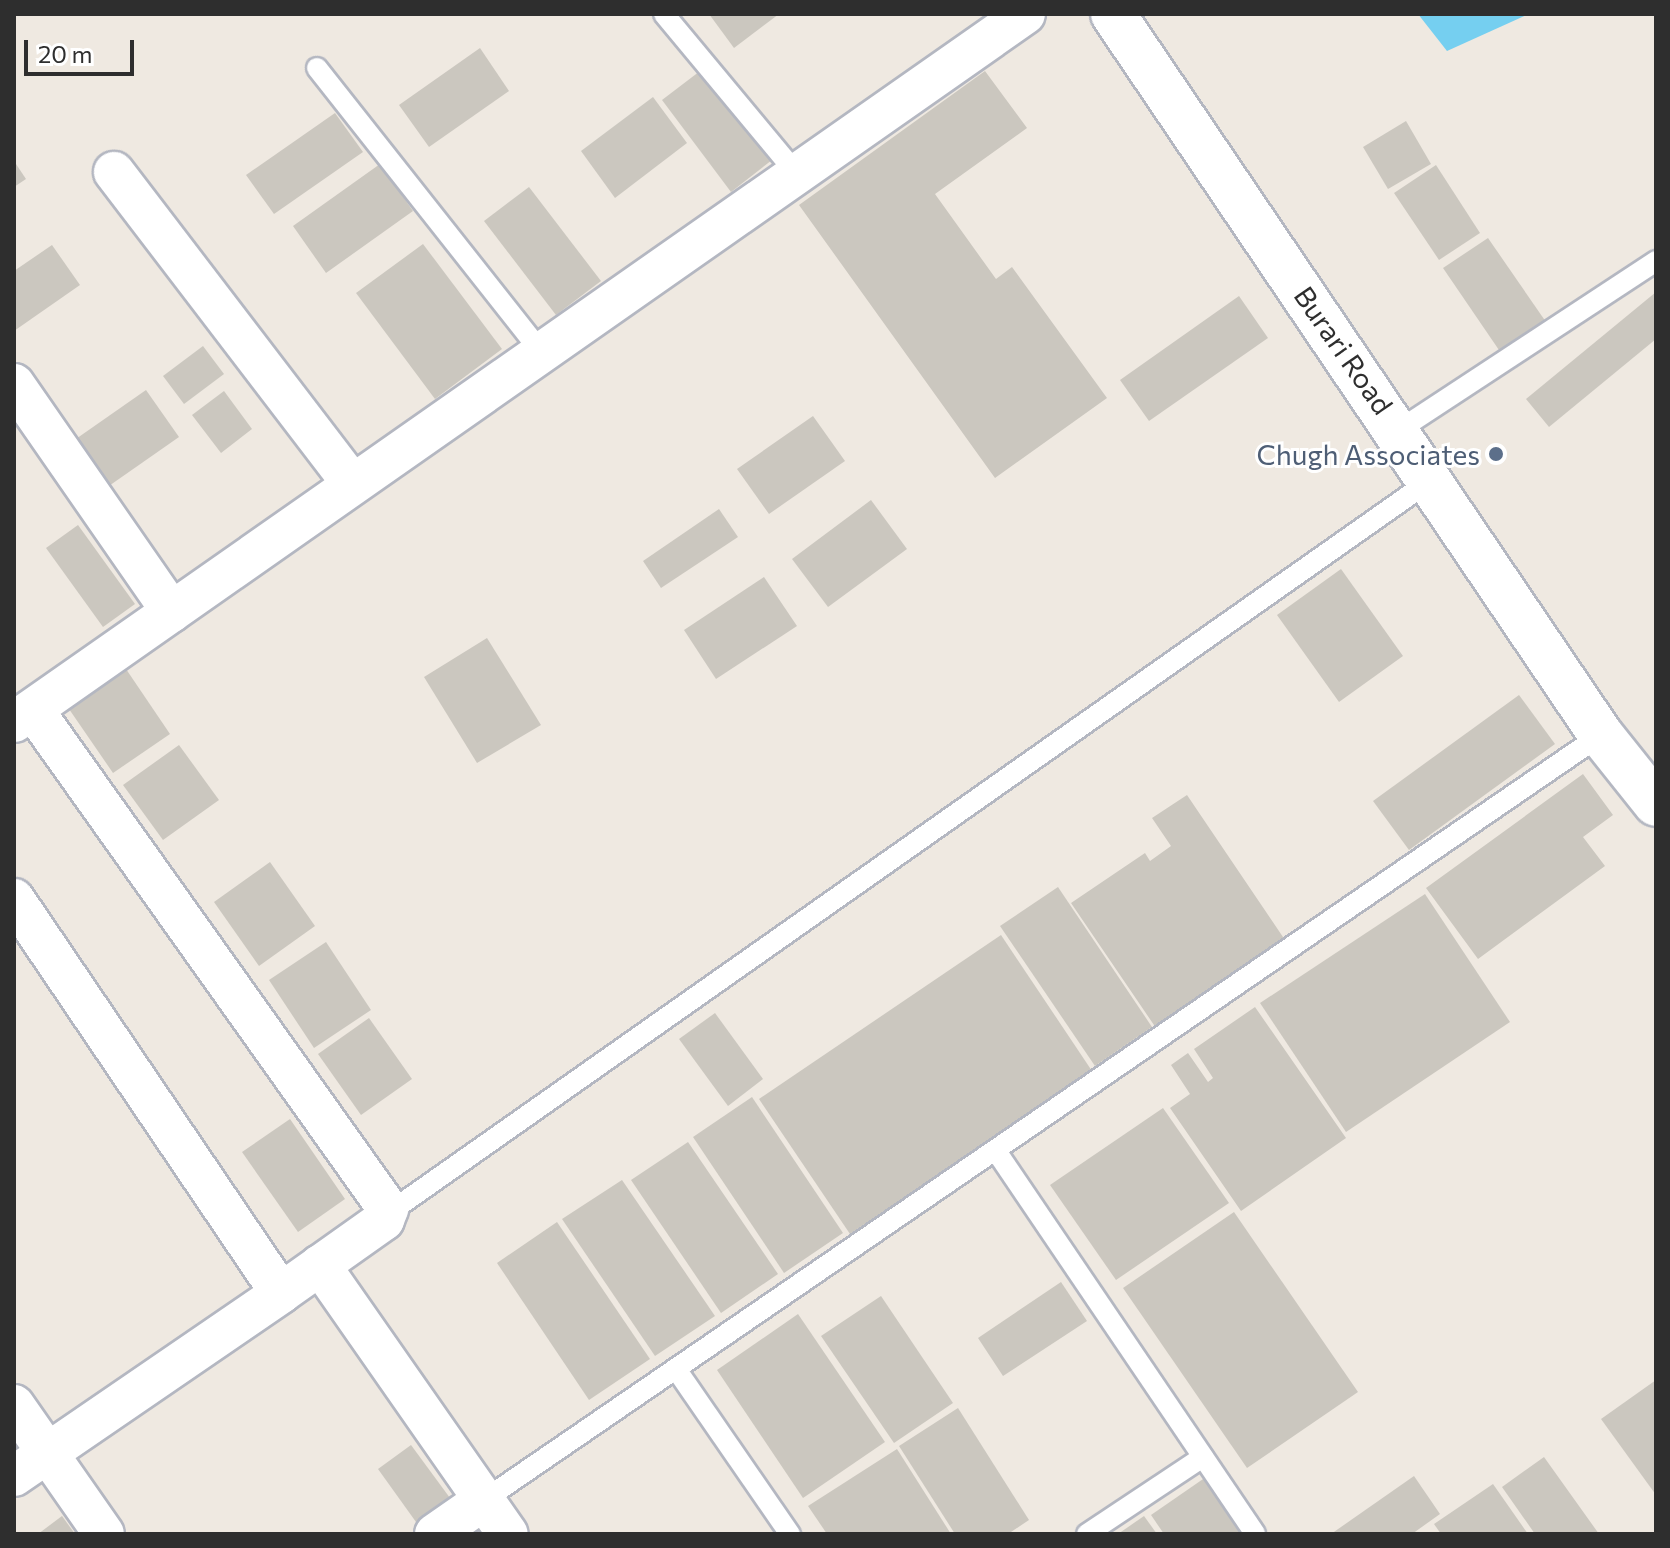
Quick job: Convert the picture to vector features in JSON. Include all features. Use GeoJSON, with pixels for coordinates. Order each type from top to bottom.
{"type":"FeatureCollection","features":[{"type":"Feature","properties":{"kind":"main road","name":"Burari Road"},"geometry":{"type":"LineString","coordinates":[[1113,14],[1433,479],[1601,735],[1656,804]]}},
{"type":"Feature","properties":{"kind":"street"},"geometry":{"type":"LineString","coordinates":[[14,1476],[281,1293],[387,1214],[24,716],[352,483],[1025,14]]}},
{"type":"Feature","properties":{"kind":"street"},"geometry":{"type":"LineString","coordinates":[[114,172],[352,483]]}},
{"type":"Feature","properties":{"kind":"street"},"geometry":{"type":"LineString","coordinates":[[14,384],[172,612]]}},
{"type":"Feature","properties":{"kind":"street"},"geometry":{"type":"LineString","coordinates":[[14,899],[281,1293]]}},
{"type":"Feature","properties":{"kind":"street"},"geometry":{"type":"LineString","coordinates":[[320,1265],[508,1534]]}},
{"type":"Feature","properties":{"kind":"street"},"geometry":{"type":"LineString","coordinates":[[14,1405],[104,1534]]}},
{"type":"Feature","properties":{"kind":"street"},"geometry":{"type":"LineString","coordinates":[[435,1534],[484,1500]]}},
{"type":"Feature","properties":{"kind":"lane"},"geometry":{"type":"LineString","coordinates":[[664,14],[797,174]]}},
{"type":"Feature","properties":{"kind":"lane"},"geometry":{"type":"LineString","coordinates":[[317,68],[541,352]]}},
{"type":"Feature","properties":{"kind":"lane"},"geometry":{"type":"LineString","coordinates":[[1399,430],[1656,261]]}},
{"type":"Feature","properties":{"kind":"lane"},"geometry":{"type":"LineString","coordinates":[[387,1214],[1433,479]]}},
{"type":"Feature","properties":{"kind":"lane"},"geometry":{"type":"LineString","coordinates":[[484,1500],[1601,735]]}},
{"type":"Feature","properties":{"kind":"lane"},"geometry":{"type":"LineString","coordinates":[[996,1151],[1255,1534]]}},
{"type":"Feature","properties":{"kind":"lane"},"geometry":{"type":"LineString","coordinates":[[676,1369],[790,1534]]}},
{"type":"Feature","properties":{"kind":"lane"},"geometry":{"type":"LineString","coordinates":[[1087,1534],[1203,1457]]}},
{"type":"Feature","properties":{"kind":"water"},"geometry":{"type":"Polygon","coordinates":[[[1418,14],[1529,14],[1447,51],[1418,14]]]}},
{"type":"Feature","properties":{"kind":"building"},"geometry":{"type":"Polygon","coordinates":[[[709,14],[779,14],[734,48],[709,14]]]}},
{"type":"Feature","properties":{"kind":"building"},"geometry":{"type":"Polygon","coordinates":[[[480,48],[509,91],[429,147],[399,105],[480,48]]]}},
{"type":"Feature","properties":{"kind":"building"},"geometry":{"type":"Polygon","coordinates":[[[704,68],[772,160],[731,192],[662,100],[704,68]]]}},
{"type":"Feature","properties":{"kind":"building"},"geometry":{"type":"Polygon","coordinates":[[[985,71],[1027,128],[935,194],[996,279],[1012,267],[1107,398],[995,478],[799,205],[985,71]]]}},
{"type":"Feature","properties":{"kind":"building"},"geometry":{"type":"Polygon","coordinates":[[[653,97],[687,143],[615,198],[581,151],[653,97]]]}},
{"type":"Feature","properties":{"kind":"building"},"geometry":{"type":"Polygon","coordinates":[[[335,113],[363,152],[274,214],[246,175],[335,113]]]}},
{"type":"Feature","properties":{"kind":"building"},"geometry":{"type":"Polygon","coordinates":[[[1406,121],[1431,164],[1388,189],[1363,147],[1406,121]]]}},
{"type":"Feature","properties":{"kind":"building"},"geometry":{"type":"Polygon","coordinates":[[[14,161],[26,179],[14,187],[14,161]]]}},
{"type":"Feature","properties":{"kind":"building"},"geometry":{"type":"Polygon","coordinates":[[[380,164],[413,211],[326,273],[293,226],[380,164]]]}},
{"type":"Feature","properties":{"kind":"building"},"geometry":{"type":"Polygon","coordinates":[[[1436,165],[1480,233],[1439,260],[1394,193],[1436,165]]]}},
{"type":"Feature","properties":{"kind":"building"},"geometry":{"type":"Polygon","coordinates":[[[529,187],[601,281],[556,315],[484,221],[529,187]]]}},
{"type":"Feature","properties":{"kind":"building"},"geometry":{"type":"Polygon","coordinates":[[[1488,238],[1546,322],[1501,353],[1443,268],[1488,238]]]}},
{"type":"Feature","properties":{"kind":"building"},"geometry":{"type":"Polygon","coordinates":[[[423,244],[502,349],[435,399],[356,293],[423,244]]]}},
{"type":"Feature","properties":{"kind":"building"},"geometry":{"type":"Polygon","coordinates":[[[52,245],[80,285],[14,331],[14,271],[52,245]]]}},
{"type":"Feature","properties":{"kind":"building"},"geometry":{"type":"Polygon","coordinates":[[[1656,292],[1656,339],[1549,427],[1526,399],[1656,292]]]}},
{"type":"Feature","properties":{"kind":"building"},"geometry":{"type":"Polygon","coordinates":[[[1239,296],[1268,338],[1149,421],[1120,380],[1239,296]]]}},
{"type":"Feature","properties":{"kind":"building"},"geometry":{"type":"Polygon","coordinates":[[[203,346],[224,374],[184,404],[163,376],[203,346]]]}},
{"type":"Feature","properties":{"kind":"building"},"geometry":{"type":"Polygon","coordinates":[[[146,390],[179,437],[106,488],[73,441],[146,390]]]}},
{"type":"Feature","properties":{"kind":"building"},"geometry":{"type":"Polygon","coordinates":[[[224,391],[252,429],[221,453],[192,415],[224,391]]]}},
{"type":"Feature","properties":{"kind":"building"},"geometry":{"type":"Polygon","coordinates":[[[813,416],[845,461],[769,514],[737,469],[813,416]]]}},
{"type":"Feature","properties":{"kind":"building"},"geometry":{"type":"Polygon","coordinates":[[[871,500],[907,549],[828,607],[792,559],[871,500]]]}},
{"type":"Feature","properties":{"kind":"building"},"geometry":{"type":"Polygon","coordinates":[[[719,509],[738,537],[661,588],[643,561],[719,509]]]}},
{"type":"Feature","properties":{"kind":"building"},"geometry":{"type":"Polygon","coordinates":[[[78,525],[135,604],[103,627],[46,548],[78,525]]]}},
{"type":"Feature","properties":{"kind":"building"},"geometry":{"type":"Polygon","coordinates":[[[1341,569],[1403,656],[1339,702],[1277,615],[1341,569]]]}},
{"type":"Feature","properties":{"kind":"building"},"geometry":{"type":"Polygon","coordinates":[[[764,577],[797,626],[716,679],[684,630],[764,577]]]}},
{"type":"Feature","properties":{"kind":"building"},"geometry":{"type":"Polygon","coordinates":[[[487,638],[541,725],[477,763],[424,677],[487,638]]]}},
{"type":"Feature","properties":{"kind":"building"},"geometry":{"type":"Polygon","coordinates":[[[126,669],[170,734],[113,773],[69,709],[126,669]]]}},
{"type":"Feature","properties":{"kind":"building"},"geometry":{"type":"Polygon","coordinates":[[[1519,695],[1555,744],[1409,850],[1373,801],[1519,695]]]}},
{"type":"Feature","properties":{"kind":"building"},"geometry":{"type":"Polygon","coordinates":[[[179,745],[219,800],[163,840],[123,785],[179,745]]]}},
{"type":"Feature","properties":{"kind":"building"},"geometry":{"type":"Polygon","coordinates":[[[1583,774],[1613,815],[1583,837],[1605,866],[1478,959],[1426,888],[1583,774]]]}},
{"type":"Feature","properties":{"kind":"building"},"geometry":{"type":"Polygon","coordinates":[[[1187,795],[1285,940],[1156,1028],[1071,903],[1145,853],[1150,861],[1171,846],[1152,818],[1187,795]]]}},
{"type":"Feature","properties":{"kind":"building"},"geometry":{"type":"Polygon","coordinates":[[[270,862],[315,926],[259,966],[214,902],[270,862]]]}},
{"type":"Feature","properties":{"kind":"building"},"geometry":{"type":"Polygon","coordinates":[[[1058,887],[1152,1027],[1095,1066],[1000,926],[1058,887]]]}},
{"type":"Feature","properties":{"kind":"building"},"geometry":{"type":"Polygon","coordinates":[[[1425,894],[1510,1022],[1346,1132],[1260,1003],[1425,894]]]}},
{"type":"Feature","properties":{"kind":"building"},"geometry":{"type":"Polygon","coordinates":[[[1001,935],[1092,1071],[850,1234],[759,1099],[1001,935]]]}},
{"type":"Feature","properties":{"kind":"building"},"geometry":{"type":"Polygon","coordinates":[[[326,942],[371,1010],[314,1048],[269,980],[326,942]]]}},
{"type":"Feature","properties":{"kind":"building"},"geometry":{"type":"Polygon","coordinates":[[[1255,1007],[1346,1138],[1241,1211],[1170,1108],[1190,1094],[1171,1065],[1188,1053],[1208,1082],[1213,1078],[1194,1049],[1255,1007]]]}},
{"type":"Feature","properties":{"kind":"building"},"geometry":{"type":"Polygon","coordinates":[[[715,1013],[763,1079],[728,1106],[679,1039],[715,1013]]]}},
{"type":"Feature","properties":{"kind":"building"},"geometry":{"type":"Polygon","coordinates":[[[369,1018],[412,1079],[361,1115],[318,1054],[369,1018]]]}},
{"type":"Feature","properties":{"kind":"building"},"geometry":{"type":"Polygon","coordinates":[[[752,1097],[843,1233],[784,1273],[693,1137],[752,1097]]]}},
{"type":"Feature","properties":{"kind":"building"},"geometry":{"type":"Polygon","coordinates":[[[1163,1108],[1229,1203],[1116,1280],[1050,1185],[1163,1108]]]}},
{"type":"Feature","properties":{"kind":"building"},"geometry":{"type":"Polygon","coordinates":[[[290,1119],[345,1199],[298,1232],[242,1152],[290,1119]]]}},
{"type":"Feature","properties":{"kind":"building"},"geometry":{"type":"Polygon","coordinates":[[[688,1142],[778,1274],[721,1313],[631,1180],[688,1142]]]}},
{"type":"Feature","properties":{"kind":"building"},"geometry":{"type":"Polygon","coordinates":[[[622,1180],[715,1316],[655,1356],[562,1219],[622,1180]]]}},
{"type":"Feature","properties":{"kind":"building"},"geometry":{"type":"Polygon","coordinates":[[[1234,1212],[1358,1392],[1247,1468],[1123,1288],[1234,1212]]]}},
{"type":"Feature","properties":{"kind":"building"},"geometry":{"type":"Polygon","coordinates":[[[557,1222],[650,1359],[589,1400],[497,1263],[557,1222]]]}},
{"type":"Feature","properties":{"kind":"building"},"geometry":{"type":"Polygon","coordinates":[[[1061,1282],[1087,1321],[1003,1376],[978,1338],[1061,1282]]]}},
{"type":"Feature","properties":{"kind":"building"},"geometry":{"type":"Polygon","coordinates":[[[881,1296],[953,1403],[894,1443],[821,1336],[881,1296]]]}},
{"type":"Feature","properties":{"kind":"building"},"geometry":{"type":"Polygon","coordinates":[[[798,1314],[885,1442],[803,1498],[717,1370],[798,1314]]]}},
{"type":"Feature","properties":{"kind":"building"},"geometry":{"type":"Polygon","coordinates":[[[1656,1380],[1656,1495],[1601,1419],[1656,1380]]]}},
{"type":"Feature","properties":{"kind":"building"},"geometry":{"type":"Polygon","coordinates":[[[958,1408],[1029,1520],[1008,1534],[955,1534],[899,1446],[958,1408]]]}},
{"type":"Feature","properties":{"kind":"building"},"geometry":{"type":"Polygon","coordinates":[[[411,1445],[450,1498],[416,1522],[378,1469],[411,1445]]]}},
{"type":"Feature","properties":{"kind":"building"},"geometry":{"type":"Polygon","coordinates":[[[897,1449],[951,1534],[827,1534],[808,1506],[897,1449]]]}},
{"type":"Feature","properties":{"kind":"building"},"geometry":{"type":"Polygon","coordinates":[[[1544,1457],[1599,1534],[1535,1534],[1502,1487],[1544,1457]]]}},
{"type":"Feature","properties":{"kind":"building"},"geometry":{"type":"Polygon","coordinates":[[[1414,1476],[1440,1514],[1412,1534],[1331,1534],[1414,1476]]]}},
{"type":"Feature","properties":{"kind":"building"},"geometry":{"type":"Polygon","coordinates":[[[1206,1477],[1245,1534],[1164,1534],[1151,1515],[1206,1477]]]}},
{"type":"Feature","properties":{"kind":"building"},"geometry":{"type":"Polygon","coordinates":[[[1493,1484],[1528,1534],[1441,1534],[1434,1524],[1493,1484]]]}},
{"type":"Feature","properties":{"kind":"building"},"geometry":{"type":"Polygon","coordinates":[[[62,1516],[75,1534],[38,1534],[62,1516]]]}},
{"type":"Feature","properties":{"kind":"building"},"geometry":{"type":"Polygon","coordinates":[[[1144,1516],[1157,1534],[1118,1534],[1144,1516]]]}},
{"type":"Feature","properties":{"kind":"place","name":"Chugh Associates"},"geometry":{"type":"Point","coordinates":[1496,454]}}]}
